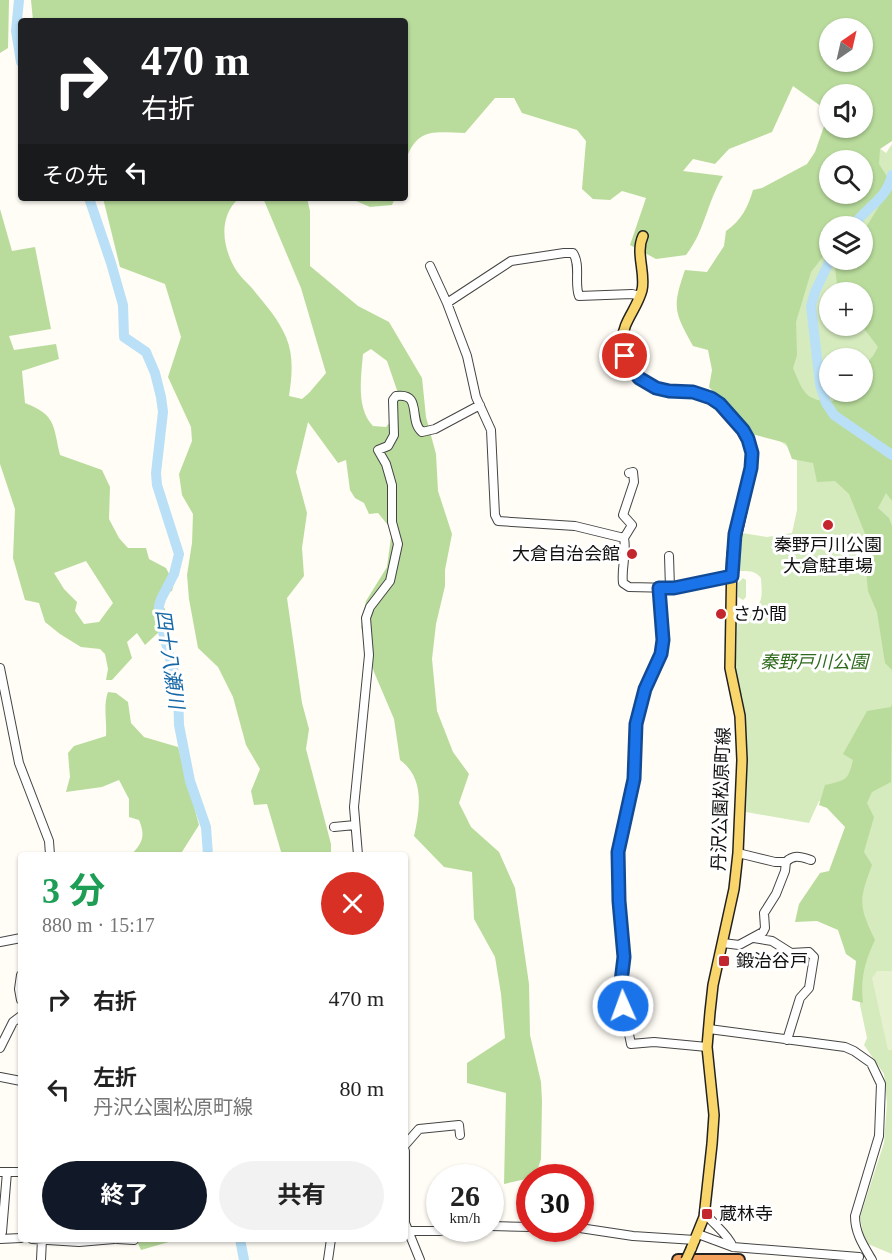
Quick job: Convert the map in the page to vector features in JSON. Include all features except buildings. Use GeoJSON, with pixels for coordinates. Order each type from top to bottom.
{"type":"FeatureCollection","features":[{"type":"Feature","properties":{"kind":"highway"},"geometry":{"type":"LineString","coordinates":[[678,1260],[739,1260]]}},
{"type":"Feature","properties":{"kind":"main road","name":"丹沢公園松原町線"},"geometry":{"type":"LineString","coordinates":[[643,236],[640,246],[643,286],[626,322],[622,340],[625,356],[639,378],[656,388],[693,392],[711,398],[720,404],[743,430],[752,453],[751,468],[735,534],[732,576],[730,668],[737,696],[742,749],[738,853],[735,889],[713,985],[707,1047],[714,1115],[705,1213],[686,1260]]}},
{"type":"Feature","properties":{"kind":"street"},"geometry":{"type":"LineString","coordinates":[[447,303],[511,261],[564,253],[573,253],[576,258],[576,289],[579,296],[632,294],[640,296]]}},
{"type":"Feature","properties":{"kind":"street"},"geometry":{"type":"LineString","coordinates":[[430,266],[467,356],[480,405],[491,430],[495,515],[498,521],[575,526],[624,538]]}},
{"type":"Feature","properties":{"kind":"street"},"geometry":{"type":"LineString","coordinates":[[358,852],[354,807],[369,655],[366,618],[370,607],[390,581],[398,544],[392,522],[392,485],[386,464],[378,450],[388,446],[394,435],[393,400],[396,396],[409,397],[413,402],[418,429],[422,432],[435,429],[480,405]]}},
{"type":"Feature","properties":{"kind":"street"},"geometry":{"type":"LineString","coordinates":[[629,473],[633,472],[634,482],[623,514],[633,525],[624,538],[626,548],[623,583],[629,587],[670,588],[732,576]]}},
{"type":"Feature","properties":{"kind":"street"},"geometry":{"type":"LineString","coordinates":[[669,556],[670,588]]}},
{"type":"Feature","properties":{"kind":"street"},"geometry":{"type":"LineString","coordinates":[[659,588],[663,640],[661,654],[645,689],[636,724],[634,779],[618,852],[624,957],[620,990],[631,1044],[654,1042],[707,1047]]}},
{"type":"Feature","properties":{"kind":"street"},"geometry":{"type":"LineString","coordinates":[[0,668],[2,695],[18,763],[49,842],[50,852]]}},
{"type":"Feature","properties":{"kind":"street"},"geometry":{"type":"LineString","coordinates":[[334,826],[355,825]]}},
{"type":"Feature","properties":{"kind":"street"},"geometry":{"type":"LineString","coordinates":[[738,853],[776,862],[786,862]]}},
{"type":"Feature","properties":{"kind":"street"},"geometry":{"type":"LineString","coordinates":[[723,943],[739,945],[754,938],[765,928],[764,913],[776,894],[786,862],[789,858],[797,856],[811,860]]}},
{"type":"Feature","properties":{"kind":"street"},"geometry":{"type":"LineString","coordinates":[[754,938],[772,941],[791,953],[809,952],[814,957],[809,988],[800,998],[787,1040]]}},
{"type":"Feature","properties":{"kind":"street"},"geometry":{"type":"LineString","coordinates":[[0,942],[18,939]]}},
{"type":"Feature","properties":{"kind":"street"},"geometry":{"type":"LineString","coordinates":[[0,1048],[18,1019]]}},
{"type":"Feature","properties":{"kind":"street"},"geometry":{"type":"LineString","coordinates":[[709,1029],[845,1047],[871,1063],[881,1084],[879,1136],[855,1216],[855,1228],[872,1260]]}},
{"type":"Feature","properties":{"kind":"street"},"geometry":{"type":"LineString","coordinates":[[0,1077],[18,1080]]}},
{"type":"Feature","properties":{"kind":"street"},"geometry":{"type":"LineString","coordinates":[[408,1142],[419,1129],[459,1125],[460,1135]]}},
{"type":"Feature","properties":{"kind":"street"},"geometry":{"type":"LineString","coordinates":[[4,1172],[1,1235],[18,1238]]}},
{"type":"Feature","properties":{"kind":"street"},"geometry":{"type":"LineString","coordinates":[[705,1213],[716,1227],[729,1237],[733,1247]]}},
{"type":"Feature","properties":{"kind":"street"},"geometry":{"type":"LineString","coordinates":[[594,1230],[733,1247],[859,1257]]}},
{"type":"Feature","properties":{"kind":"street"},"geometry":{"type":"LineString","coordinates":[[420,1260],[409,1232],[426,1231]]}},
{"type":"Feature","properties":{"kind":"street"},"geometry":{"type":"LineString","coordinates":[[41,1260],[42,1242]]}},
{"type":"Feature","properties":{"kind":"street"},"geometry":{"type":"LineString","coordinates":[[328,1260],[331,1242]]}},
{"type":"Feature","properties":{"kind":"green space"},"geometry":{"type":"Polygon","coordinates":[[[0,0],[9,0],[8,48],[0,53],[0,0]]]}},
{"type":"Feature","properties":{"kind":"green space"},"geometry":{"type":"Polygon","coordinates":[[[31,0],[892,0],[892,141],[880,149],[879,164],[888,178],[873,199],[873,150],[819,150],[819,204],[868,204],[857,216],[819,216],[819,262],[811,272],[796,322],[797,355],[793,368],[806,394],[819,402],[873,402],[873,356],[878,347],[870,336],[873,336],[873,282],[837,282],[835,270],[873,270],[873,216],[892,185],[892,501],[886,493],[878,508],[889,518],[892,526],[892,670],[885,663],[877,612],[868,591],[866,571],[870,546],[849,494],[835,481],[817,482],[813,463],[792,459],[786,443],[752,434],[709,387],[712,370],[708,350],[693,346],[677,309],[678,293],[685,270],[707,272],[724,246],[726,231],[743,213],[753,190],[762,188],[807,164],[815,152],[820,138],[873,138],[873,84],[819,84],[819,105],[793,86],[772,132],[729,149],[715,164],[693,159],[683,171],[723,176],[698,236],[686,255],[656,259],[630,245],[646,198],[622,191],[610,200],[593,199],[582,189],[586,141],[577,130],[522,113],[514,98],[495,98],[465,133],[427,134],[415,143],[408,154],[408,18],[33,18],[31,0]]]}},
{"type":"Feature","properties":{"kind":"green space","name":"秦野戸川公園"},"geometry":{"type":"Polygon","coordinates":[[[843,138],[866,138],[886,153],[892,144],[892,1254],[868,1244],[863,1234],[860,1217],[884,1143],[887,1103],[884,1074],[864,1045],[867,1038],[860,1005],[860,965],[840,851],[848,814],[819,801],[809,823],[746,812],[746,724],[742,695],[739,695],[732,658],[736,658],[738,609],[752,608],[757,605],[761,599],[762,590],[759,575],[751,571],[738,571],[740,538],[742,533],[767,537],[792,533],[797,510],[797,462],[794,454],[782,442],[741,423],[727,267],[819,165],[819,204],[873,204],[873,150],[832,150],[843,138]]]}},
{"type":"Feature","properties":{"kind":"green space"},"geometry":{"type":"Polygon","coordinates":[[[104,201],[236,201],[225,223],[225,242],[228,252],[236,270],[283,330],[289,344],[291,359],[289,396],[302,399],[326,373],[301,288],[264,201],[308,201],[310,211],[310,266],[358,306],[389,322],[422,378],[426,417],[436,454],[438,491],[452,534],[432,659],[437,711],[453,752],[469,774],[459,803],[471,827],[499,852],[515,888],[529,984],[530,1035],[541,1082],[541,1159],[539,1164],[516,1164],[516,1181],[504,1184],[506,1093],[467,1083],[467,1063],[505,1038],[495,957],[474,919],[472,872],[444,867],[414,836],[419,805],[417,785],[408,767],[400,760],[394,719],[374,672],[361,627],[366,601],[387,567],[392,530],[378,513],[369,514],[364,503],[355,498],[350,490],[346,460],[338,463],[308,422],[296,472],[307,513],[302,548],[304,576],[287,598],[302,703],[309,729],[306,749],[331,844],[331,852],[281,852],[267,804],[254,805],[251,791],[260,769],[246,745],[233,697],[218,667],[198,648],[187,575],[192,543],[193,514],[182,495],[179,474],[192,441],[191,427],[168,377],[181,337],[165,284],[120,267],[104,201]],[[371,349],[363,354],[361,392],[364,411],[373,426],[386,427],[396,414],[399,396],[387,361],[371,349]]]}},
{"type":"Feature","properties":{"kind":"green space"},"geometry":{"type":"Polygon","coordinates":[[[356,201],[394,201],[392,205],[370,207],[356,201]]]}},
{"type":"Feature","properties":{"kind":"green space"},"geometry":{"type":"Polygon","coordinates":[[[0,209],[12,251],[35,247],[51,329],[9,336],[14,350],[56,344],[59,359],[22,371],[25,403],[48,417],[54,429],[60,455],[102,470],[110,487],[109,519],[119,538],[128,548],[146,548],[149,559],[166,568],[174,583],[172,591],[160,595],[157,600],[165,609],[167,618],[159,632],[145,645],[137,633],[127,642],[132,658],[112,680],[106,680],[108,669],[105,654],[100,649],[81,647],[60,634],[45,622],[39,603],[25,600],[13,558],[15,509],[0,464],[0,209]],[[86,561],[54,573],[64,589],[77,602],[75,611],[84,624],[99,622],[113,603],[86,561]]]}},
{"type":"Feature","properties":{"kind":"green space"},"geometry":{"type":"Polygon","coordinates":[[[743,578],[746,580],[746,597],[743,600],[738,597],[738,583],[743,578]]]}},
{"type":"Feature","properties":{"kind":"green space"},"geometry":{"type":"Polygon","coordinates":[[[108,692],[116,693],[128,702],[131,723],[144,737],[178,747],[199,825],[182,852],[133,852],[140,843],[142,831],[139,820],[129,817],[129,799],[119,780],[102,787],[66,792],[70,777],[68,753],[74,746],[106,736],[108,692]]]}},
{"type":"Feature","properties":{"kind":"green space"},"geometry":{"type":"Polygon","coordinates":[[[892,704],[891,782],[872,792],[867,803],[874,817],[864,852],[872,865],[862,902],[875,940],[864,970],[863,1003],[852,1000],[856,961],[846,954],[838,930],[817,921],[795,922],[799,904],[820,873],[829,871],[845,827],[827,808],[819,805],[825,785],[842,780],[847,776],[853,760],[843,754],[867,711],[891,707],[892,704]]]}},
{"type":"Feature","properties":{"kind":"green space"},"geometry":{"type":"Polygon","coordinates":[[[877,971],[892,971],[892,1050],[888,1050],[872,978],[877,971]]]}},
{"type":"Feature","properties":{"kind":"green space"},"geometry":{"type":"Polygon","coordinates":[[[137,1242],[169,1242],[141,1250],[137,1242]]]}},
{"type":"Feature","properties":{"kind":"waterway","name":"四十八瀬川"},"geometry":{"type":"LineString","coordinates":[[18,43],[16,31],[19,0]]}},
{"type":"Feature","properties":{"kind":"waterway"},"geometry":{"type":"LineString","coordinates":[[861,216],[881,197],[892,175]]}},
{"type":"Feature","properties":{"kind":"waterway","name":"四十八瀬川"},"geometry":{"type":"LineString","coordinates":[[90,201],[123,305],[124,337],[146,352],[155,373],[161,397],[163,412],[156,473],[157,485],[179,554],[174,574],[159,606],[160,621],[178,688],[179,725],[190,781],[206,827],[208,852]]}},
{"type":"Feature","properties":{"kind":"waterway"},"geometry":{"type":"LineString","coordinates":[[825,270],[811,306],[820,385],[826,403],[834,415],[892,455]]}},
{"type":"Feature","properties":{"kind":"waterway","name":"四十八瀬川"},"geometry":{"type":"LineString","coordinates":[[241,1242],[244,1260]]}},
{"type":"Feature","properties":{"kind":"place","name":"秦野戸川公園 大倉駐車場"},"geometry":{"type":"Point","coordinates":[828,525]}},
{"type":"Feature","properties":{"kind":"place","name":"大倉自治会館"},"geometry":{"type":"Point","coordinates":[632,554]}},
{"type":"Feature","properties":{"kind":"place","name":"さか間"},"geometry":{"type":"Point","coordinates":[721,614]}},
{"type":"Feature","properties":{"kind":"place","name":"鍛治谷戸"},"geometry":{"type":"Point","coordinates":[724,961]}},
{"type":"Feature","properties":{"kind":"place","name":"蔵林寺"},"geometry":{"type":"Point","coordinates":[707,1214]}},
{"type":"Feature","properties":{"kind":"route"},"geometry":{"type":"LineString","coordinates":[[623,1006],[620,990],[624,957],[621,940],[618,852],[634,779],[636,724],[645,689],[661,654],[663,640],[659,588],[674,588],[732,576],[735,534],[751,468],[752,453],[743,430],[720,404],[702,394],[669,391],[648,384],[639,378],[625,356]]}}]}
